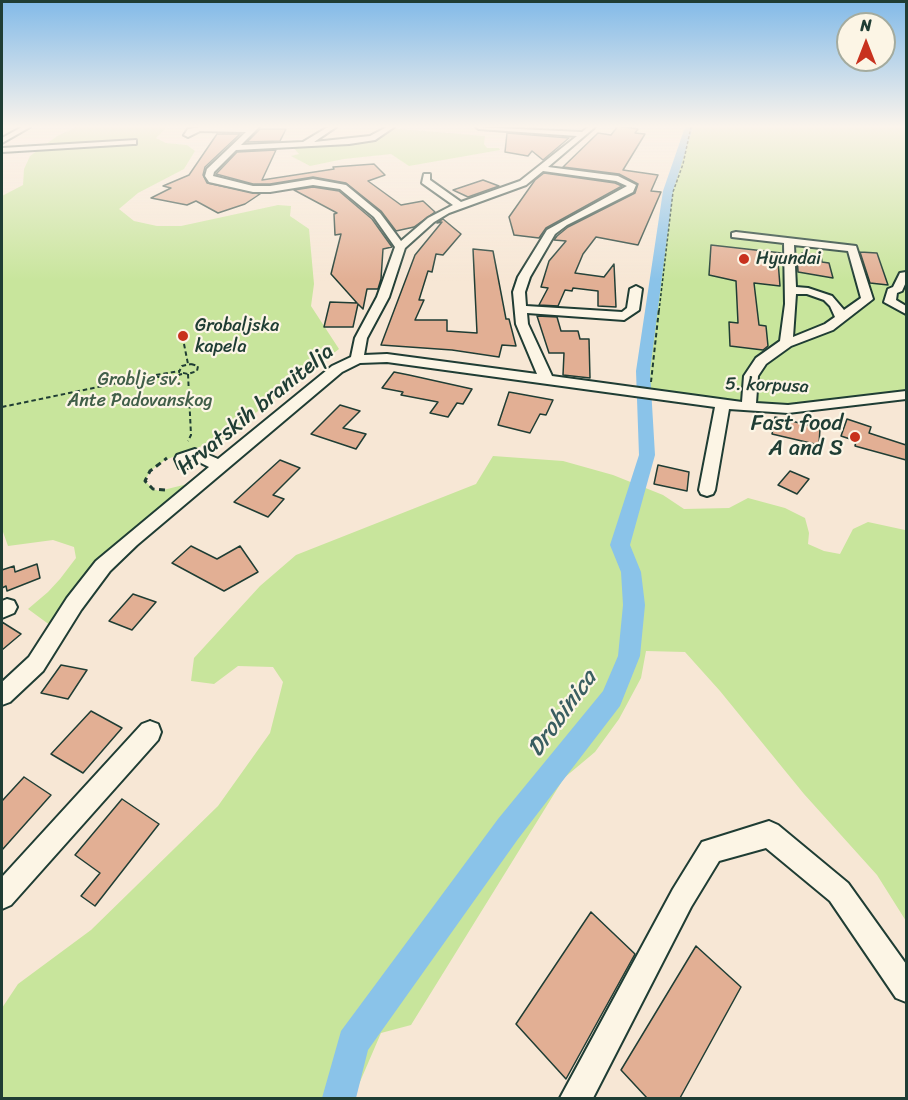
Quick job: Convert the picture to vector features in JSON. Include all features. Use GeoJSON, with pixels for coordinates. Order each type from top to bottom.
{"type":"FeatureCollection","features":[{"type":"Feature","properties":{"kind":"street"},"geometry":{"type":"LineString","coordinates":[[210,178],[253,189],[270,189],[313,182],[343,187],[377,215],[400,247]]}},
{"type":"Feature","properties":{"kind":"street"},"geometry":{"type":"LineString","coordinates":[[426,178],[425,181],[460,206]]}},
{"type":"Feature","properties":{"kind":"street"},"geometry":{"type":"LineString","coordinates":[[357,359],[361,338],[383,297],[400,247],[431,220],[460,206],[515,186],[526,178]]}},
{"type":"Feature","properties":{"kind":"street"},"geometry":{"type":"LineString","coordinates":[[546,380],[522,324],[519,292],[524,277],[551,232],[631,188],[630,183],[613,178]]}},
{"type":"Feature","properties":{"kind":"street"},"geometry":{"type":"LineString","coordinates":[[736,235],[852,248],[867,298],[842,318],[812,335],[786,343],[762,361],[751,376],[749,407]]}},
{"type":"Feature","properties":{"kind":"street"},"geometry":{"type":"LineString","coordinates":[[786,343],[791,304],[789,241]]}},
{"type":"Feature","properties":{"kind":"street"},"geometry":{"type":"LineString","coordinates":[[864,287],[892,291],[898,289],[904,275]]}},
{"type":"Feature","properties":{"kind":"street"},"geometry":{"type":"LineString","coordinates":[[520,309],[624,316],[633,310],[636,290]]}},
{"type":"Feature","properties":{"kind":"street"},"geometry":{"type":"LineString","coordinates":[[791,290],[808,291],[828,298],[835,304],[842,318]]}},
{"type":"Feature","properties":{"kind":"street"},"geometry":{"type":"LineString","coordinates":[[892,291],[890,302],[906,310]]}},
{"type":"Feature","properties":{"kind":"street","name":"Hrvatskih branitelja"},"geometry":{"type":"LineString","coordinates":[[2,695],[36,664],[74,604],[103,566],[131,540],[337,369],[357,359],[387,358],[626,392]]}},
{"type":"Feature","properties":{"kind":"street","name":"5. korpusa"},"geometry":{"type":"LineString","coordinates":[[626,392],[722,405],[788,409],[906,395]]}},
{"type":"Feature","properties":{"kind":"street"},"geometry":{"type":"LineString","coordinates":[[706,490],[722,405]]}},
{"type":"Feature","properties":{"kind":"street"},"geometry":{"type":"LineString","coordinates":[[180,459],[195,454],[220,466]]}},
{"type":"Feature","properties":{"kind":"street"},"geometry":{"type":"LineString","coordinates":[[2,896],[150,732]]}},
{"type":"Feature","properties":{"kind":"street"},"geometry":{"type":"LineString","coordinates":[[576,1098],[604,1049],[681,897],[711,851],[769,834],[839,892],[906,988]]}},
{"type":"Feature","properties":{"kind":"path"},"geometry":{"type":"LineString","coordinates":[[653,395],[650,379],[663,290],[673,192],[677,178]]}},
{"type":"Feature","properties":{"kind":"path"},"geometry":{"type":"LineString","coordinates":[[184,344],[188,364]]}},
{"type":"Feature","properties":{"kind":"path"},"geometry":{"type":"LineString","coordinates":[[2,407],[151,376],[179,371],[188,364],[194,364],[199,368],[188,374],[166,378],[151,376]]}},
{"type":"Feature","properties":{"kind":"path"},"geometry":{"type":"LineString","coordinates":[[179,371],[182,374]]}},
{"type":"Feature","properties":{"kind":"path"},"geometry":{"type":"LineString","coordinates":[[184,447],[191,435],[188,374]]}},
{"type":"Feature","properties":{"kind":"path"},"geometry":{"type":"LineString","coordinates":[[168,490],[153,489],[145,481],[146,476],[180,459]]}},
{"type":"Feature","properties":{"kind":"green space","name":"Groblje sv. Ante Padovanskog"},"geometry":{"type":"Polygon","coordinates":[[[23,178],[166,178],[138,193],[119,209],[134,221],[157,226],[181,226],[278,205],[291,206],[290,216],[309,229],[314,284],[311,306],[339,349],[223,438],[165,460],[150,471],[145,481],[153,489],[159,491],[204,480],[131,540],[58,631],[28,609],[48,592],[76,558],[74,547],[53,540],[8,546],[2,529],[2,196],[23,185],[23,178]]]}},
{"type":"Feature","properties":{"kind":"green space"},"geometry":{"type":"Polygon","coordinates":[[[672,178],[906,178],[906,395],[788,409],[653,395],[645,398],[643,371],[668,191],[672,178]]]}},
{"type":"Feature","properties":{"kind":"green space"},"geometry":{"type":"Polygon","coordinates":[[[493,456],[563,461],[613,475],[663,495],[684,509],[729,508],[748,498],[785,508],[805,518],[809,533],[808,544],[824,551],[840,554],[853,529],[868,522],[905,530],[906,921],[877,875],[804,794],[685,652],[646,651],[641,678],[619,719],[595,752],[564,778],[411,1025],[381,1033],[353,1098],[2,1098],[2,1008],[18,984],[91,930],[218,806],[270,733],[283,682],[273,667],[238,666],[214,684],[191,681],[194,658],[260,586],[296,555],[476,484],[493,456]]]}},
{"type":"Feature","properties":{"kind":"building"},"geometry":{"type":"Polygon","coordinates":[[[181,178],[205,178],[207,183],[260,194],[245,204],[218,213],[196,201],[187,205],[151,198],[171,188],[163,186],[181,178]]]}},
{"type":"Feature","properties":{"kind":"building"},"geometry":{"type":"Polygon","coordinates":[[[232,178],[305,178],[270,184],[253,184],[232,178]]]}},
{"type":"Feature","properties":{"kind":"building"},"geometry":{"type":"Polygon","coordinates":[[[320,178],[376,178],[368,181],[401,205],[423,201],[435,212],[414,227],[396,231],[381,211],[346,183],[320,178]]]}},
{"type":"Feature","properties":{"kind":"building"},"geometry":{"type":"Polygon","coordinates":[[[582,178],[622,186],[546,228],[539,238],[514,235],[509,217],[535,180],[582,178]]]}},
{"type":"Feature","properties":{"kind":"building"},"geometry":{"type":"Polygon","coordinates":[[[627,178],[657,178],[651,191],[661,192],[638,245],[596,237],[583,254],[575,273],[604,277],[614,264],[616,307],[598,306],[598,291],[573,288],[572,291],[565,290],[558,306],[539,305],[548,288],[541,287],[549,261],[566,241],[554,240],[557,236],[568,227],[635,193],[638,184],[627,178]]]}},
{"type":"Feature","properties":{"kind":"building"},"geometry":{"type":"Polygon","coordinates":[[[483,180],[499,186],[468,197],[453,190],[483,180]]]}},
{"type":"Feature","properties":{"kind":"building"},"geometry":{"type":"Polygon","coordinates":[[[313,187],[339,191],[372,219],[392,247],[383,249],[378,289],[367,289],[363,309],[358,304],[353,327],[324,327],[330,302],[357,303],[331,274],[341,234],[335,235],[334,214],[337,213],[294,190],[313,187]]]}},
{"type":"Feature","properties":{"kind":"building"},"geometry":{"type":"Polygon","coordinates":[[[443,219],[461,234],[443,255],[436,254],[432,272],[428,271],[419,300],[424,300],[415,320],[447,320],[447,331],[477,333],[473,249],[493,251],[506,319],[509,319],[516,346],[502,345],[499,357],[452,350],[381,345],[415,255],[442,222],[437,223],[443,219]]]}},
{"type":"Feature","properties":{"kind":"building"},"geometry":{"type":"Polygon","coordinates":[[[711,245],[782,253],[782,263],[778,261],[780,286],[754,283],[759,325],[766,326],[768,346],[763,350],[730,346],[729,322],[738,323],[736,281],[709,275],[711,245]]]}},
{"type":"Feature","properties":{"kind":"building"},"geometry":{"type":"Polygon","coordinates":[[[860,252],[877,253],[888,285],[870,283],[860,252]]]}},
{"type":"Feature","properties":{"kind":"building"},"geometry":{"type":"Polygon","coordinates":[[[802,253],[821,255],[822,262],[829,263],[833,278],[798,272],[797,255],[802,256],[802,253]]]}},
{"type":"Feature","properties":{"kind":"building"},"geometry":{"type":"Polygon","coordinates":[[[537,316],[557,317],[561,331],[578,331],[580,339],[589,339],[590,378],[563,375],[564,353],[549,353],[537,316]]]}},
{"type":"Feature","properties":{"kind":"building"},"geometry":{"type":"Polygon","coordinates":[[[394,372],[472,389],[463,404],[457,403],[448,417],[430,413],[438,402],[401,395],[403,392],[382,388],[394,372]]]}},
{"type":"Feature","properties":{"kind":"building"},"geometry":{"type":"Polygon","coordinates":[[[509,392],[553,400],[546,415],[540,414],[530,433],[498,425],[509,392]]]}},
{"type":"Feature","properties":{"kind":"building"},"geometry":{"type":"Polygon","coordinates":[[[340,405],[360,411],[343,428],[366,434],[356,449],[311,434],[340,405]]]}},
{"type":"Feature","properties":{"kind":"building"},"geometry":{"type":"Polygon","coordinates":[[[775,417],[820,428],[819,445],[772,434],[775,417]]]}},
{"type":"Feature","properties":{"kind":"building","name":"Fast food A and S"},"geometry":{"type":"Polygon","coordinates":[[[847,419],[871,427],[869,433],[906,445],[906,460],[855,446],[856,441],[841,436],[847,419]]]}},
{"type":"Feature","properties":{"kind":"building"},"geometry":{"type":"Polygon","coordinates":[[[280,460],[300,468],[273,495],[284,499],[268,517],[234,502],[280,460]]]}},
{"type":"Feature","properties":{"kind":"building"},"geometry":{"type":"Polygon","coordinates":[[[658,465],[689,472],[687,491],[654,484],[658,465]]]}},
{"type":"Feature","properties":{"kind":"building"},"geometry":{"type":"Polygon","coordinates":[[[790,471],[809,479],[797,494],[778,485],[790,471]]]}},
{"type":"Feature","properties":{"kind":"building"},"geometry":{"type":"Polygon","coordinates":[[[191,546],[217,559],[240,546],[258,572],[224,591],[172,563],[191,546]]]}},
{"type":"Feature","properties":{"kind":"building"},"geometry":{"type":"Polygon","coordinates":[[[37,564],[40,578],[7,591],[6,586],[2,588],[2,570],[14,566],[15,572],[37,564]]]}},
{"type":"Feature","properties":{"kind":"building"},"geometry":{"type":"Polygon","coordinates":[[[133,594],[156,602],[132,630],[109,621],[133,594]]]}},
{"type":"Feature","properties":{"kind":"building"},"geometry":{"type":"Polygon","coordinates":[[[2,622],[21,634],[2,650],[2,622]]]}},
{"type":"Feature","properties":{"kind":"building"},"geometry":{"type":"Polygon","coordinates":[[[61,665],[87,670],[68,699],[41,693],[61,665]]]}},
{"type":"Feature","properties":{"kind":"building"},"geometry":{"type":"Polygon","coordinates":[[[91,711],[122,728],[83,773],[51,754],[91,711]]]}},
{"type":"Feature","properties":{"kind":"building"},"geometry":{"type":"Polygon","coordinates":[[[24,777],[51,795],[2,850],[2,801],[24,777]]]}},
{"type":"Feature","properties":{"kind":"building"},"geometry":{"type":"Polygon","coordinates":[[[122,799],[159,824],[95,906],[81,896],[100,873],[75,855],[122,799]]]}},
{"type":"Feature","properties":{"kind":"building"},"geometry":{"type":"Polygon","coordinates":[[[591,912],[635,954],[566,1079],[516,1024],[591,912]]]}},
{"type":"Feature","properties":{"kind":"building"},"geometry":{"type":"Polygon","coordinates":[[[696,946],[741,987],[680,1098],[647,1098],[621,1070],[696,946]]]}},
{"type":"Feature","properties":{"kind":"waterway","name":"Drobinica"},"geometry":{"type":"LineString","coordinates":[[339,1098],[353,1043],[508,829],[612,698],[629,656],[634,605],[631,572],[620,545],[647,455],[643,371],[668,191],[673,178]]}},
{"type":"Feature","properties":{"kind":"place","name":"Hyundai"},"geometry":{"type":"Point","coordinates":[744,259]}},
{"type":"Feature","properties":{"kind":"place","name":"Grobaljska kapela"},"geometry":{"type":"Point","coordinates":[183,336]}},
{"type":"Feature","properties":{"kind":"place","name":"Fast food A and S"},"geometry":{"type":"Point","coordinates":[855,437]}}]}
